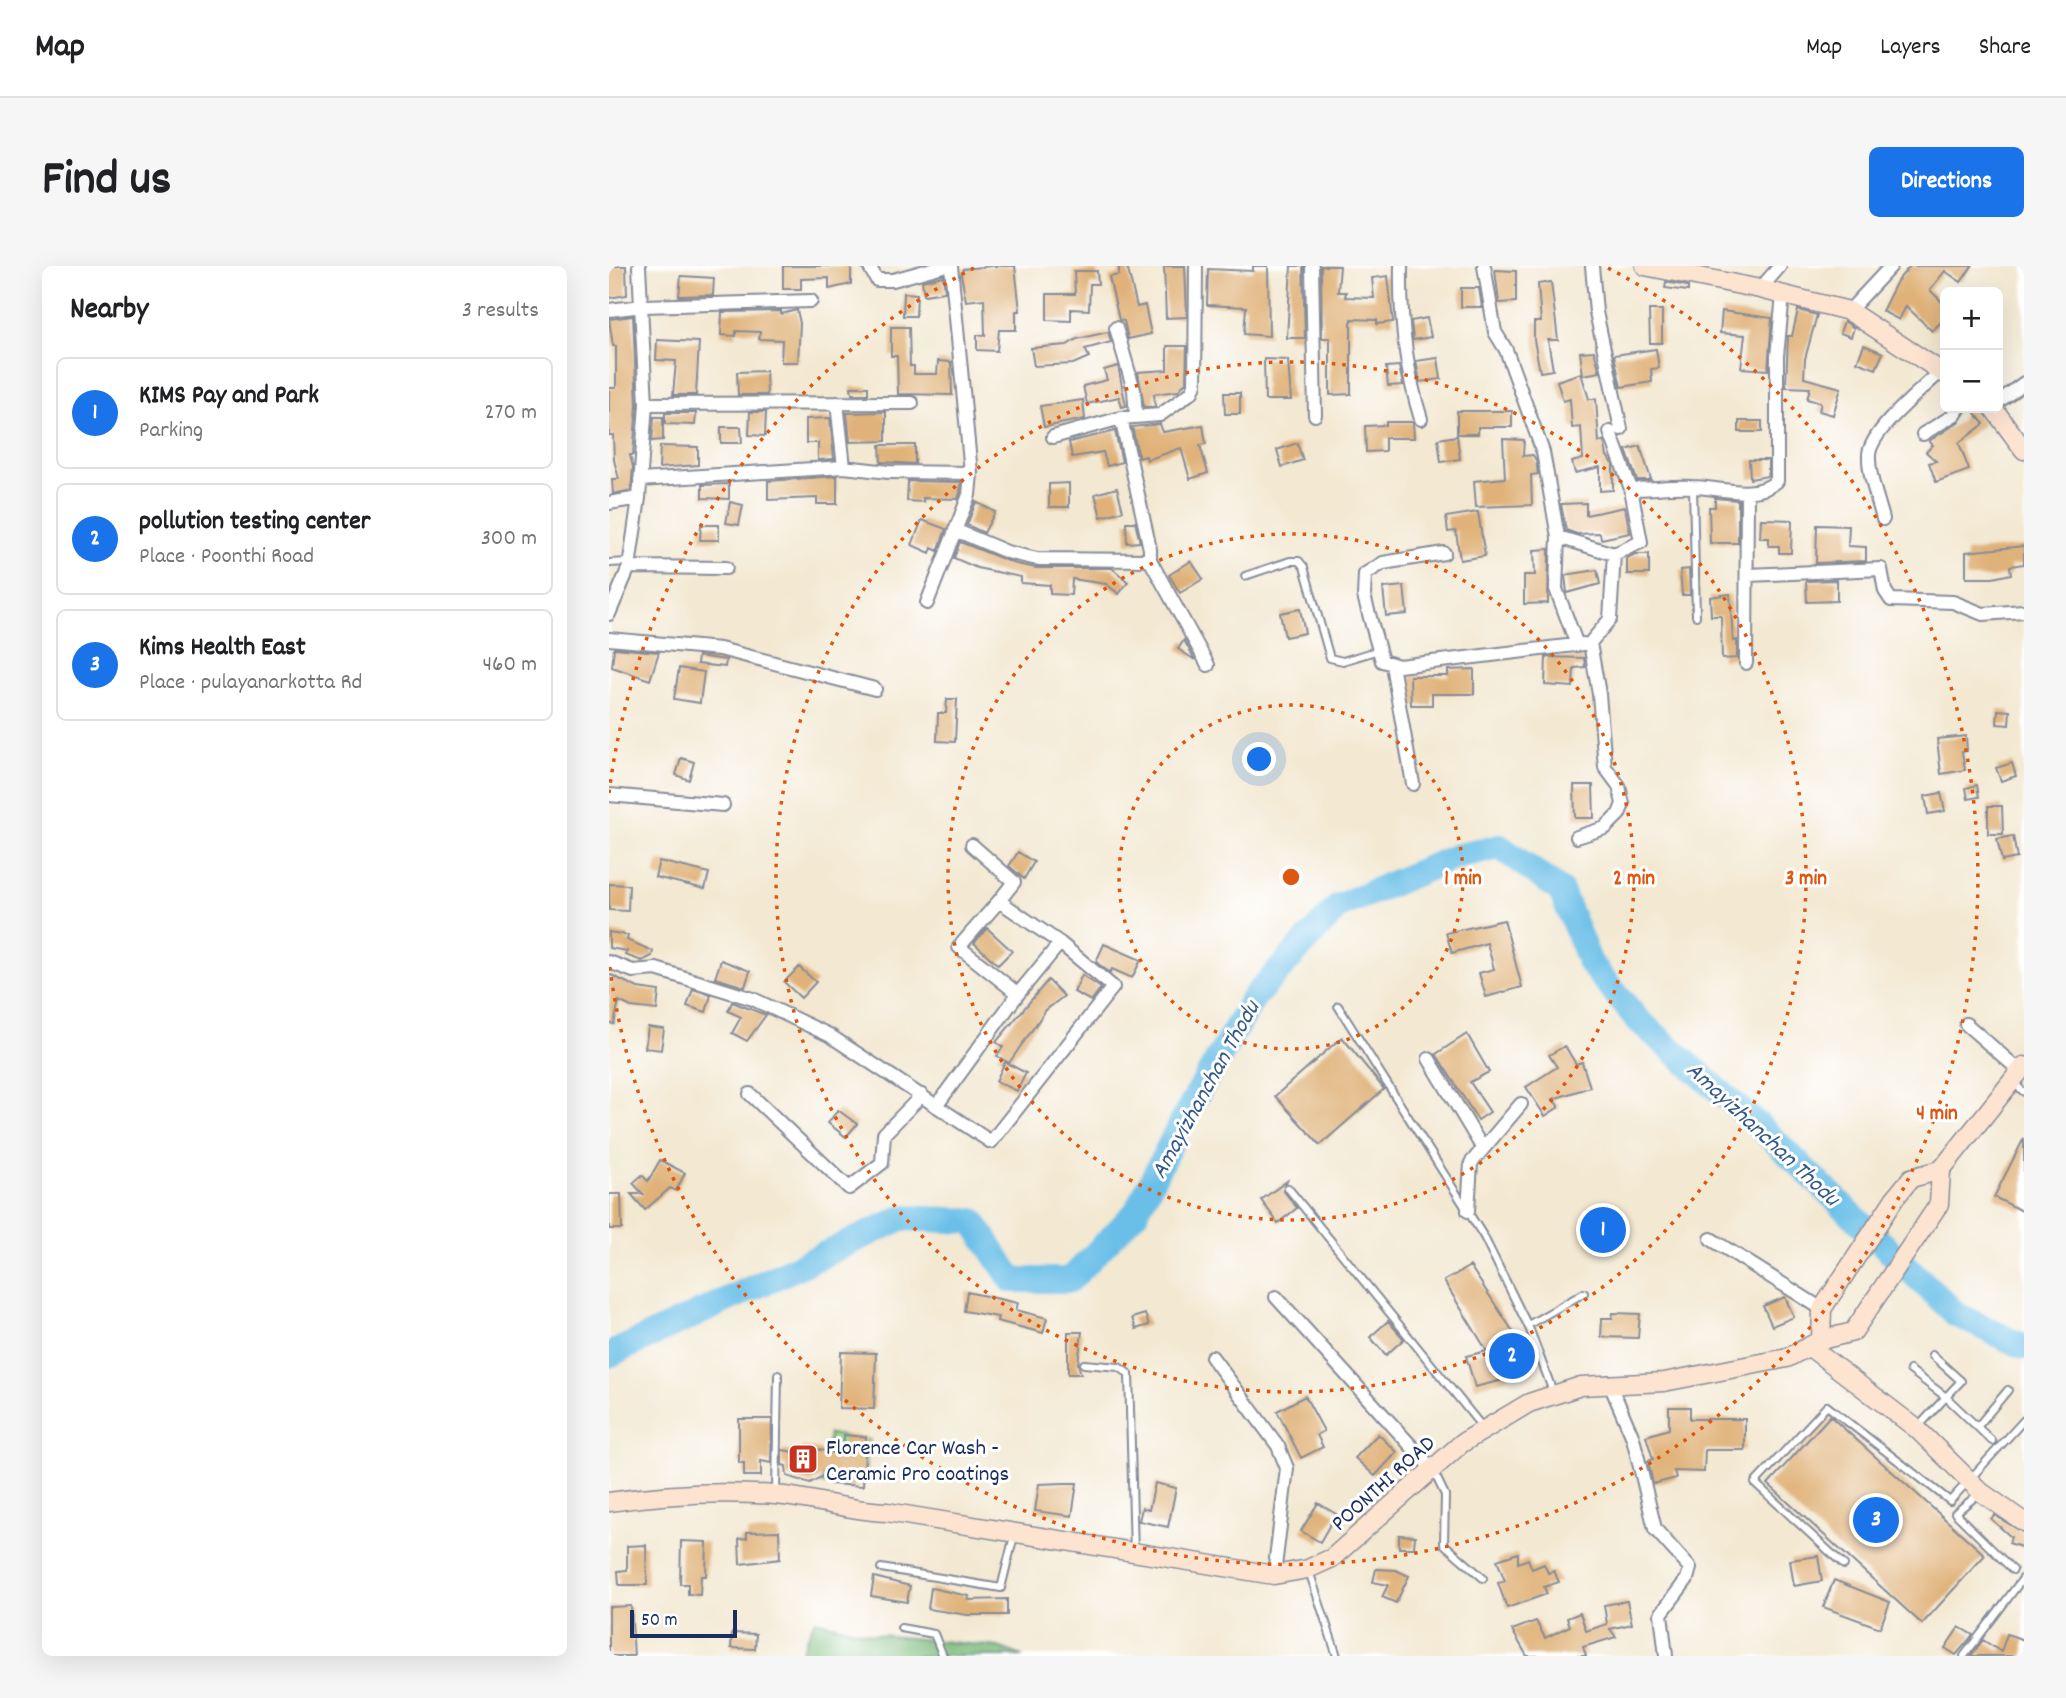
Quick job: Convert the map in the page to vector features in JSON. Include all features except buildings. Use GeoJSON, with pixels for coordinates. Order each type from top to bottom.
{"type":"FeatureCollection","features":[{"type":"Feature","properties":{"kind":"main road"},"geometry":{"type":"LineString","coordinates":[[1646,266],[1672,269],[1849,311],[1940,371]]}},
{"type":"Feature","properties":{"kind":"main road"},"geometry":{"type":"LineString","coordinates":[[1997,413],[2024,450]]}},
{"type":"Feature","properties":{"kind":"main road"},"geometry":{"type":"LineString","coordinates":[[2020,1077],[1941,1170],[1911,1178],[1895,1198],[1827,1302],[1816,1344],[1917,1429],[1975,1486],[2024,1522]]}},
{"type":"Feature","properties":{"kind":"main road","name":"POONTHI ROAD"},"geometry":{"type":"LineString","coordinates":[[609,1502],[664,1494],[776,1495],[1274,1575],[1308,1569],[1332,1558],[1483,1428],[1553,1394],[1609,1382],[1664,1382],[1787,1358],[1816,1344],[1853,1332],[1939,1204],[1941,1170]]}},
{"type":"Feature","properties":{"kind":"street"},"geometry":{"type":"LineString","coordinates":[[609,614],[629,565],[639,498],[646,404],[639,266]]}},
{"type":"Feature","properties":{"kind":"street"},"geometry":{"type":"LineString","coordinates":[[869,266],[877,280],[943,266]]}},
{"type":"Feature","properties":{"kind":"street"},"geometry":{"type":"LineString","coordinates":[[927,603],[968,495],[971,473],[951,266]]}},
{"type":"Feature","properties":{"kind":"street"},"geometry":{"type":"LineString","coordinates":[[1053,437],[1121,418],[1160,415],[1192,392],[1196,266]]}},
{"type":"Feature","properties":{"kind":"street"},"geometry":{"type":"LineString","coordinates":[[1313,266],[1315,415]]}},
{"type":"Feature","properties":{"kind":"street"},"geometry":{"type":"LineString","coordinates":[[1401,266],[1400,323],[1409,382],[1421,419]]}},
{"type":"Feature","properties":{"kind":"street"},"geometry":{"type":"LineString","coordinates":[[1484,266],[1495,332],[1506,350],[1543,452],[1558,537],[1556,589],[1584,644],[1599,694],[1605,766],[1619,786],[1623,804],[1619,814],[1605,828],[1577,836]]}},
{"type":"Feature","properties":{"kind":"street"},"geometry":{"type":"LineString","coordinates":[[1558,537],[1614,554],[1641,542],[1631,489],[1615,430],[1596,312],[1592,266]]}},
{"type":"Feature","properties":{"kind":"street"},"geometry":{"type":"LineString","coordinates":[[1759,289],[1780,266]]}},
{"type":"Feature","properties":{"kind":"street"},"geometry":{"type":"LineString","coordinates":[[1849,311],[1891,266]]}},
{"type":"Feature","properties":{"kind":"street"},"geometry":{"type":"LineString","coordinates":[[1631,489],[1693,487],[1747,492],[1769,489],[1777,481],[1777,356],[1783,295]]}},
{"type":"Feature","properties":{"kind":"street"},"geometry":{"type":"LineString","coordinates":[[609,310],[643,306],[811,300]]}},
{"type":"Feature","properties":{"kind":"street"},"geometry":{"type":"LineString","coordinates":[[1116,328],[1134,390],[1136,417]]}},
{"type":"Feature","properties":{"kind":"street"},"geometry":{"type":"LineString","coordinates":[[1883,519],[1869,457],[1873,438],[1940,376]]}},
{"type":"Feature","properties":{"kind":"street"},"geometry":{"type":"LineString","coordinates":[[2003,398],[2024,383]]}},
{"type":"Feature","properties":{"kind":"street"},"geometry":{"type":"LineString","coordinates":[[646,404],[912,402]]}},
{"type":"Feature","properties":{"kind":"street"},"geometry":{"type":"LineString","coordinates":[[837,403],[844,467]]}},
{"type":"Feature","properties":{"kind":"street"},"geometry":{"type":"LineString","coordinates":[[1923,434],[1955,413]]}},
{"type":"Feature","properties":{"kind":"street"},"geometry":{"type":"LineString","coordinates":[[1121,418],[1150,549],[1150,560],[1208,665]]}},
{"type":"Feature","properties":{"kind":"street"},"geometry":{"type":"LineString","coordinates":[[640,480],[844,467],[971,473]]}},
{"type":"Feature","properties":{"kind":"street"},"geometry":{"type":"LineString","coordinates":[[1746,663],[1747,492]]}},
{"type":"Feature","properties":{"kind":"street"},"geometry":{"type":"LineString","coordinates":[[609,503],[639,498]]}},
{"type":"Feature","properties":{"kind":"street"},"geometry":{"type":"LineString","coordinates":[[955,530],[1007,552],[1037,559],[1150,560]]}},
{"type":"Feature","properties":{"kind":"street"},"geometry":{"type":"LineString","coordinates":[[1444,553],[1383,563],[1365,573],[1364,596],[1382,660],[1392,665],[1584,644],[1609,619],[1614,587],[1614,554]]}},
{"type":"Feature","properties":{"kind":"street"},"geometry":{"type":"LineString","coordinates":[[629,565],[726,568]]}},
{"type":"Feature","properties":{"kind":"street"},"geometry":{"type":"LineString","coordinates":[[1748,575],[1881,569],[1885,591],[1891,600],[1953,602],[1983,614],[2024,611]]}},
{"type":"Feature","properties":{"kind":"street"},"geometry":{"type":"LineString","coordinates":[[609,639],[720,649],[875,689]]}},
{"type":"Feature","properties":{"kind":"street"},"geometry":{"type":"LineString","coordinates":[[1392,665],[1413,784]]}},
{"type":"Feature","properties":{"kind":"street"},"geometry":{"type":"LineString","coordinates":[[609,795],[723,805]]}},
{"type":"Feature","properties":{"kind":"street"},"geometry":{"type":"LineString","coordinates":[[972,845],[1014,882],[959,947],[1018,994]]}},
{"type":"Feature","properties":{"kind":"street"},"geometry":{"type":"LineString","coordinates":[[609,962],[633,971],[656,969],[753,999],[829,1035],[992,1142],[1113,987],[1060,943],[999,901]]}},
{"type":"Feature","properties":{"kind":"street"},"geometry":{"type":"LineString","coordinates":[[937,1105],[1018,994],[1060,943]]}},
{"type":"Feature","properties":{"kind":"street"},"geometry":{"type":"LineString","coordinates":[[1966,1024],[2020,1077]]}},
{"type":"Feature","properties":{"kind":"street"},"geometry":{"type":"LineString","coordinates":[[1429,1059],[1483,1149]]}},
{"type":"Feature","properties":{"kind":"street"},"geometry":{"type":"LineString","coordinates":[[750,1094],[849,1188],[882,1163],[884,1134],[922,1095]]}},
{"type":"Feature","properties":{"kind":"street"},"geometry":{"type":"LineString","coordinates":[[1468,1212],[1471,1163],[1521,1104]]}},
{"type":"Feature","properties":{"kind":"street"},"geometry":{"type":"LineString","coordinates":[[1711,1239],[1827,1302]]}},
{"type":"Feature","properties":{"kind":"street"},"geometry":{"type":"LineString","coordinates":[[1276,1297],[1433,1470]]}},
{"type":"Feature","properties":{"kind":"street"},"geometry":{"type":"LineString","coordinates":[[1212,1357],[1278,1446],[1287,1468],[1274,1575]]}},
{"type":"Feature","properties":{"kind":"street"},"geometry":{"type":"LineString","coordinates":[[1609,1382],[1633,1438],[1655,1529],[1690,1567],[1687,1579],[1661,1614],[1666,1656]]}},
{"type":"Feature","properties":{"kind":"lane"},"geometry":{"type":"LineString","coordinates":[[1693,487],[1696,616]]}},
{"type":"Feature","properties":{"kind":"lane"},"geometry":{"type":"LineString","coordinates":[[1245,576],[1290,561],[1302,562],[1330,658],[1343,661],[1379,650]]}},
{"type":"Feature","properties":{"kind":"lane"},"geometry":{"type":"LineString","coordinates":[[609,563],[629,565]]}},
{"type":"Feature","properties":{"kind":"lane"},"geometry":{"type":"LineString","coordinates":[[1338,1006],[1468,1212],[1528,1325],[1553,1394]]}},
{"type":"Feature","properties":{"kind":"lane"},"geometry":{"type":"LineString","coordinates":[[1288,1188],[1483,1428]]}},
{"type":"Feature","properties":{"kind":"lane"},"geometry":{"type":"LineString","coordinates":[[1528,1325],[1584,1293]]}},
{"type":"Feature","properties":{"kind":"lane"},"geometry":{"type":"LineString","coordinates":[[1917,1429],[1961,1381],[1932,1355]]}},
{"type":"Feature","properties":{"kind":"lane"},"geometry":{"type":"LineString","coordinates":[[1084,1364],[1119,1367],[1129,1374],[1134,1553]]}},
{"type":"Feature","properties":{"kind":"lane"},"geometry":{"type":"LineString","coordinates":[[1910,1370],[1946,1397],[1992,1441]]}},
{"type":"Feature","properties":{"kind":"lane"},"geometry":{"type":"LineString","coordinates":[[776,1495],[778,1375]]}},
{"type":"Feature","properties":{"kind":"lane"},"geometry":{"type":"LineString","coordinates":[[1978,1426],[2008,1390]]}},
{"type":"Feature","properties":{"kind":"lane"},"geometry":{"type":"LineString","coordinates":[[1844,1565],[1755,1483],[1826,1406],[1950,1501],[1958,1510]]}},
{"type":"Feature","properties":{"kind":"lane"},"geometry":{"type":"LineString","coordinates":[[2013,1570],[1955,1514],[2024,1420]]}},
{"type":"Feature","properties":{"kind":"lane"},"geometry":{"type":"LineString","coordinates":[[1433,1470],[1445,1495],[1444,1544],[1483,1578]]}},
{"type":"Feature","properties":{"kind":"lane"},"geometry":{"type":"LineString","coordinates":[[1950,1501],[1975,1486]]}},
{"type":"Feature","properties":{"kind":"lane"},"geometry":{"type":"LineString","coordinates":[[881,1568],[1002,1588],[1014,1534]]}},
{"type":"Feature","properties":{"kind":"lane"},"geometry":{"type":"LineString","coordinates":[[1308,1569],[1337,1656]]}},
{"type":"Feature","properties":{"kind":"lane"},"geometry":{"type":"LineString","coordinates":[[1964,1656],[2024,1577]]}},
{"type":"Feature","properties":{"kind":"lane"},"geometry":{"type":"LineString","coordinates":[[901,1628],[934,1634],[943,1656]]}},
{"type":"Feature","properties":{"kind":"green space"},"geometry":{"type":"Polygon","coordinates":[[[829,1434],[870,1440],[864,1483],[845,1487],[822,1484],[829,1434]]]}},
{"type":"Feature","properties":{"kind":"green space"},"geometry":{"type":"Polygon","coordinates":[[[815,1620],[872,1634],[998,1647],[1023,1656],[799,1656],[815,1620]]]}},
{"type":"Feature","properties":{"kind":"waterway","name":"Amayizhanchan Thodu"},"geometry":{"type":"LineString","coordinates":[[609,1355],[902,1218],[973,1221],[1012,1280],[1070,1280],[1136,1212],[1183,1119],[1254,997],[1339,906],[1455,857],[1500,847],[1561,891],[1590,963],[1637,1019],[1757,1124],[1957,1315],[2024,1347]]}},
{"type":"Feature","properties":{"kind":"place","name":"KIMS Pay and Park"},"geometry":{"type":"Point","coordinates":[1603,1230]}},
{"type":"Feature","properties":{"kind":"place","name":"pollution testing center"},"geometry":{"type":"Point","coordinates":[1512,1356]}},
{"type":"Feature","properties":{"kind":"place","name":"Florence Car Wash - Ceramic Pro coatings"},"geometry":{"type":"Point","coordinates":[803,1459]}},
{"type":"Feature","properties":{"kind":"place","name":"Kims Health East"},"geometry":{"type":"Point","coordinates":[1876,1520]}}]}
